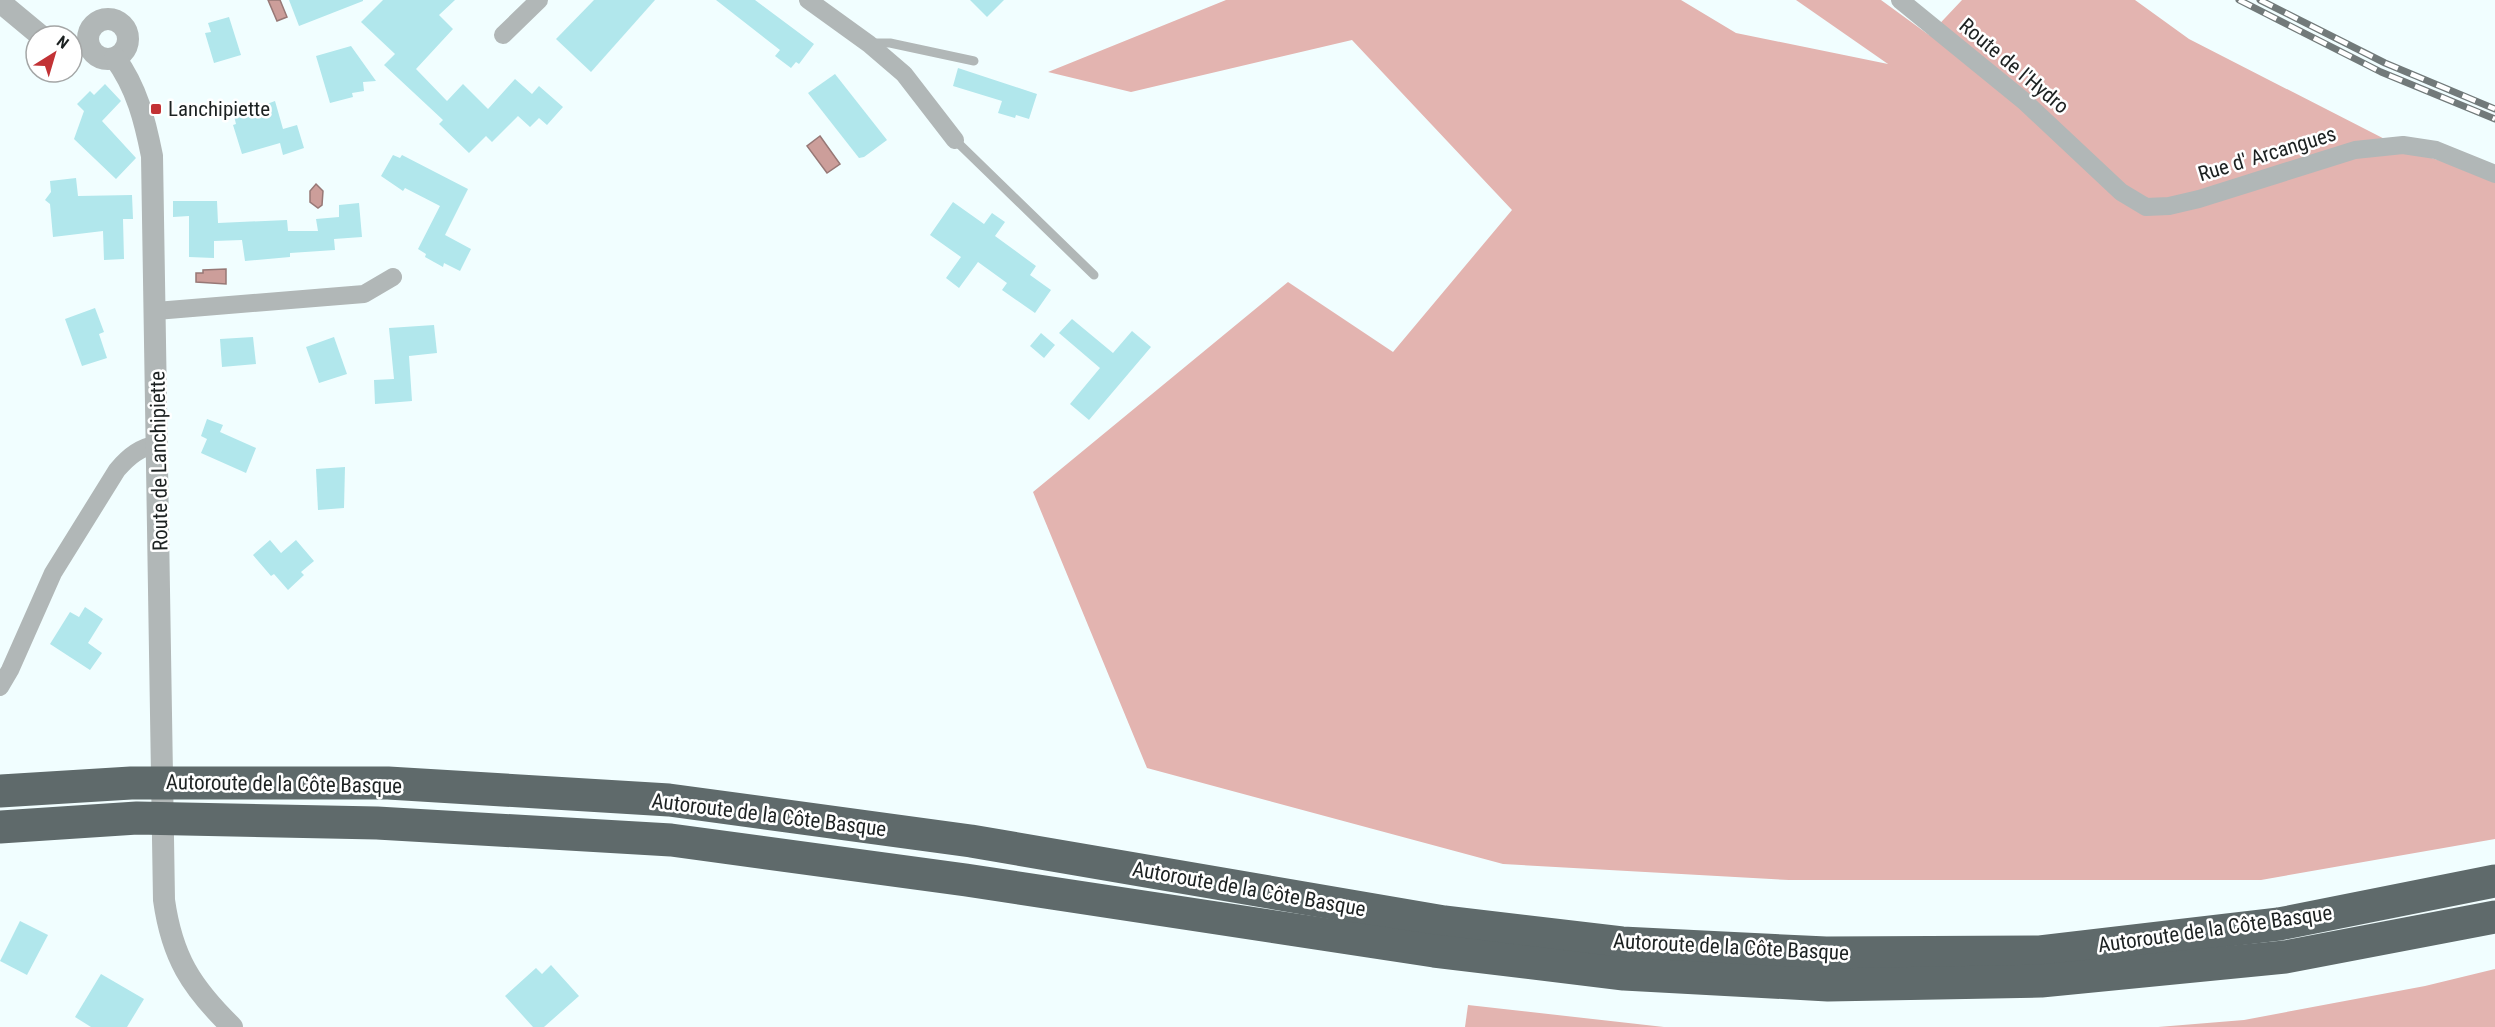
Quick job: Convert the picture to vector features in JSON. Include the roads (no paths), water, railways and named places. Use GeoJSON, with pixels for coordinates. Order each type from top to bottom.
{"type":"FeatureCollection","features":[{"type":"Feature","properties":{"kind":"highway","name":"Autoroute de la Côte Basque"},"geometry":{"type":"LineString","coordinates":[[0,791],[131,783],[388,783],[669,800],[971,841],[1444,922],[1622,943],[1826,953],[2051,950],[2279,924],[2495,882]]}},
{"type":"Feature","properties":{"kind":"highway","name":"Autoroute de la Côte Basque"},"geometry":{"type":"LineString","coordinates":[[0,827],[137,818],[377,823],[671,840],[966,880],[1446,952],[1624,974],[1828,985],[2041,981],[2227,963],[2285,957],[2495,917]]}},
{"type":"Feature","properties":{"kind":"street"},"geometry":{"type":"LineString","coordinates":[[503,35],[539,0]]}},
{"type":"Feature","properties":{"kind":"street"},"geometry":{"type":"LineString","coordinates":[[808,0],[869,44],[904,74],[955,140]]}},
{"type":"Feature","properties":{"kind":"street","name":"Route de l'Hydro"},"geometry":{"type":"LineString","coordinates":[[1900,0],[2024,101],[2070,144]]}},
{"type":"Feature","properties":{"kind":"street"},"geometry":{"type":"LineString","coordinates":[[0,2],[26,24]]}},
{"type":"Feature","properties":{"kind":"street"},"geometry":{"type":"LineString","coordinates":[[84,41],[93,26],[115,10],[128,36],[123,53],[115,58],[98,57],[84,49]]}},
{"type":"Feature","properties":{"kind":"street","name":"Route de Lanchipiette"},"geometry":{"type":"LineString","coordinates":[[115,58],[129,77],[144,120],[152,156],[159,444],[163,873],[168,926],[183,969],[198,992],[232,1027]]}},
{"type":"Feature","properties":{"kind":"street","name":"Rue d' Arcangues"},"geometry":{"type":"LineString","coordinates":[[2070,144],[2121,192],[2146,207],[2169,207],[2199,199],[2355,150],[2403,145],[2436,150],[2495,174]]}},
{"type":"Feature","properties":{"kind":"street"},"geometry":{"type":"LineString","coordinates":[[156,312],[364,294],[393,277]]}},
{"type":"Feature","properties":{"kind":"street"},"geometry":{"type":"LineString","coordinates":[[0,687],[10,670],[53,573],[117,470],[130,455],[147,446],[159,444]]}},
{"type":"Feature","properties":{"kind":"lane"},"geometry":{"type":"LineString","coordinates":[[869,44],[890,43],[974,61]]}},
{"type":"Feature","properties":{"kind":"lane"},"geometry":{"type":"LineString","coordinates":[[955,140],[1094,275]]}},
{"type":"Feature","properties":{"kind":"railway"},"geometry":{"type":"LineString","coordinates":[[2239,0],[2381,72],[2495,119]]}},
{"type":"Feature","properties":{"kind":"railway"},"geometry":{"type":"LineString","coordinates":[[2260,0],[2385,63],[2495,109]]}},
{"type":"Feature","properties":{"kind":"place","name":"Lanchipiette"},"geometry":{"type":"Point","coordinates":[156,109]}}]}
